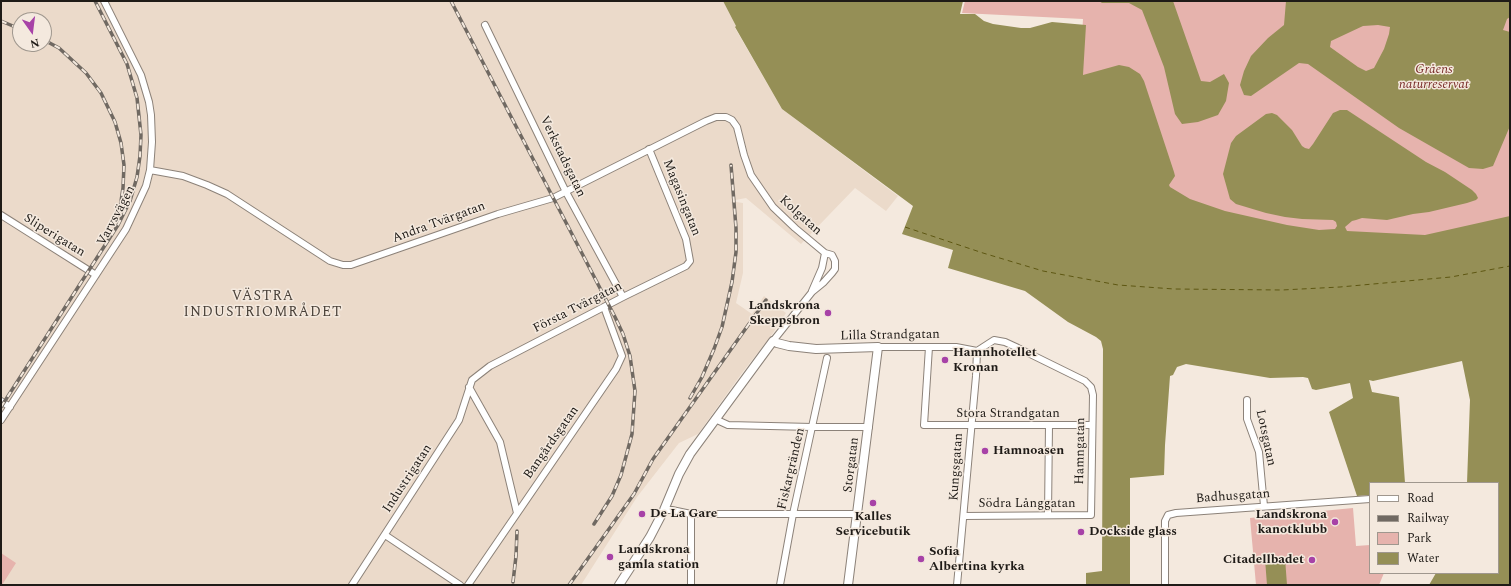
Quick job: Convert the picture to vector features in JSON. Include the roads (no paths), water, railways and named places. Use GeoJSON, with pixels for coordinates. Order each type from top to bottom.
{"type":"FeatureCollection","features":[{"type":"Feature","properties":{"kind":"street","name":"Varvsvägen"},"geometry":{"type":"LineString","coordinates":[[1,420],[96,275],[132,216],[146,186],[150,170],[152,142],[149,102],[141,74],[104,1]]}},
{"type":"Feature","properties":{"kind":"street","name":"Verkstadsgatan"},"geometry":{"type":"LineString","coordinates":[[485,25],[566,192],[624,297]]}},
{"type":"Feature","properties":{"kind":"street","name":"Andra Tvärgatan"},"geometry":{"type":"LineString","coordinates":[[150,170],[183,176],[207,184],[227,194],[330,261],[343,266],[359,263],[498,214],[547,200],[716,117],[726,117],[732,120],[737,127]]}},
{"type":"Feature","properties":{"kind":"street","name":"Kolgatan"},"geometry":{"type":"LineString","coordinates":[[737,127],[751,175],[773,207],[825,253],[832,255],[836,265],[835,269],[823,283],[812,292],[773,341]]}},
{"type":"Feature","properties":{"kind":"street","name":"Magasingatan"},"geometry":{"type":"LineString","coordinates":[[649,149],[686,239],[690,256]]}},
{"type":"Feature","properties":{"kind":"street","name":"Sliperigatan"},"geometry":{"type":"LineString","coordinates":[[1,215],[96,275]]}},
{"type":"Feature","properties":{"kind":"street","name":"Kolgatan"},"geometry":{"type":"LineString","coordinates":[[812,292],[822,268],[825,253]]}},
{"type":"Feature","properties":{"kind":"street","name":"Första Tvärgatan"},"geometry":{"type":"LineString","coordinates":[[472,380],[490,366],[686,266],[690,261],[690,256]]}},
{"type":"Feature","properties":{"kind":"street","name":"Bangårdsgatan"},"geometry":{"type":"LineString","coordinates":[[468,585],[616,369],[622,356],[604,307]]}},
{"type":"Feature","properties":{"kind":"street","name":"Hamngatan"},"geometry":{"type":"LineString","coordinates":[[977,351],[994,340],[1005,342],[1085,381],[1090,386],[1093,395],[1091,515]]}},
{"type":"Feature","properties":{"kind":"street"},"geometry":{"type":"LineString","coordinates":[[619,585],[650,537],[664,510],[679,474],[690,454],[773,341]]}},
{"type":"Feature","properties":{"kind":"street","name":"Lilla Strandgatan"},"geometry":{"type":"LineString","coordinates":[[773,341],[789,346],[816,349],[956,347],[977,351]]}},
{"type":"Feature","properties":{"kind":"street","name":"Storgatan"},"geometry":{"type":"LineString","coordinates":[[848,585],[878,347]]}},
{"type":"Feature","properties":{"kind":"street","name":"Stora Strandgatan"},"geometry":{"type":"LineString","coordinates":[[929,347],[924,425],[1092,425]]}},
{"type":"Feature","properties":{"kind":"street","name":"Kungsgatan"},"geometry":{"type":"LineString","coordinates":[[957,585],[977,351]]}},
{"type":"Feature","properties":{"kind":"street","name":"Fiskargränden"},"geometry":{"type":"LineString","coordinates":[[780,585],[793,514],[827,358]]}},
{"type":"Feature","properties":{"kind":"street","name":"Industrigatan"},"geometry":{"type":"LineString","coordinates":[[352,585],[459,420],[472,380]]}},
{"type":"Feature","properties":{"kind":"street"},"geometry":{"type":"LineString","coordinates":[[470,387],[500,442],[517,513]]}},
{"type":"Feature","properties":{"kind":"street","name":"Lotsgatan"},"geometry":{"type":"LineString","coordinates":[[1247,400],[1247,419],[1259,452],[1264,506]]}},
{"type":"Feature","properties":{"kind":"street"},"geometry":{"type":"LineString","coordinates":[[1,401],[10,407]]}},
{"type":"Feature","properties":{"kind":"street"},"geometry":{"type":"LineString","coordinates":[[715,419],[728,425],[869,427]]}},
{"type":"Feature","properties":{"kind":"street"},"geometry":{"type":"LineString","coordinates":[[1048,515],[1049,425]]}},
{"type":"Feature","properties":{"kind":"street","name":"Badhusgatan"},"geometry":{"type":"LineString","coordinates":[[1165,585],[1165,521],[1168,515],[1176,512],[1369,499]]}},
{"type":"Feature","properties":{"kind":"street"},"geometry":{"type":"LineString","coordinates":[[664,510],[691,514],[857,514]]}},
{"type":"Feature","properties":{"kind":"street"},"geometry":{"type":"LineString","coordinates":[[691,514],[691,585]]}},
{"type":"Feature","properties":{"kind":"street","name":"Södra Långgatan"},"geometry":{"type":"LineString","coordinates":[[964,516],[1091,515]]}},
{"type":"Feature","properties":{"kind":"street"},"geometry":{"type":"LineString","coordinates":[[384,536],[460,585]]}},
{"type":"Feature","properties":{"kind":"water"},"geometry":{"type":"Polygon","coordinates":[[[723,1],[963,1],[960,14],[975,14],[984,21],[993,24],[1021,28],[1030,28],[1052,22],[1086,25],[1083,75],[1119,65],[1129,67],[1140,74],[1144,81],[1174,172],[1175,176],[1169,185],[1190,199],[1225,211],[1287,225],[1319,230],[1335,229],[1337,226],[1336,222],[1333,220],[1285,217],[1236,204],[1230,199],[1223,174],[1231,143],[1236,136],[1266,114],[1272,113],[1277,115],[1292,130],[1302,146],[1309,149],[1333,113],[1340,110],[1347,110],[1426,162],[1445,172],[1472,190],[1478,198],[1467,203],[1387,220],[1362,218],[1352,221],[1345,227],[1347,231],[1425,235],[1510,216],[1510,585],[1429,585],[1435,574],[1499,574],[1499,482],[1467,482],[1470,400],[1462,361],[1373,381],[1369,380],[1372,392],[1399,397],[1405,482],[1369,482],[1369,495],[1357,496],[1329,412],[1353,398],[1350,383],[1316,390],[1312,389],[1308,378],[1303,377],[1270,378],[1186,364],[1177,367],[1173,375],[1170,376],[1164,475],[1130,478],[1130,585],[1086,585],[1086,573],[1102,571],[1103,349],[1101,341],[1068,322],[1025,291],[948,268],[953,250],[902,234],[913,206],[782,109],[735,27],[736,26],[723,1]]]}},
{"type":"Feature","properties":{"kind":"water"},"geometry":{"type":"Polygon","coordinates":[[[1099,1],[1173,1],[1201,81],[1210,82],[1224,74],[1229,83],[1226,101],[1218,115],[1198,122],[1182,124],[1175,114],[1164,67],[1142,10],[1129,3],[1102,3],[1099,1]]]}},
{"type":"Feature","properties":{"kind":"water"},"geometry":{"type":"Polygon","coordinates":[[[1286,1],[1510,1],[1510,17],[1507,19],[1503,30],[1510,32],[1510,126],[1493,166],[1483,169],[1469,168],[1399,128],[1308,64],[1299,63],[1251,96],[1244,95],[1240,85],[1244,71],[1251,56],[1268,38],[1284,25],[1286,1]],[[1378,25],[1363,26],[1331,41],[1330,47],[1366,71],[1374,68],[1384,49],[1390,27],[1378,25]]]}},
{"type":"Feature","properties":{"kind":"water"},"geometry":{"type":"Polygon","coordinates":[[[1285,558],[1287,585],[1267,585],[1265,559],[1285,558]]]}},
{"type":"Feature","properties":{"kind":"railway"},"geometry":{"type":"LineString","coordinates":[[1,407],[118,225],[130,201],[137,177],[141,135],[137,98],[127,64],[95,1]]}},
{"type":"Feature","properties":{"kind":"railway"},"geometry":{"type":"LineString","coordinates":[[451,1],[615,317],[623,334],[630,356],[635,391],[632,434],[621,475],[612,496],[594,524]]}},
{"type":"Feature","properties":{"kind":"railway"},"geometry":{"type":"LineString","coordinates":[[1,21],[12,26]]}},
{"type":"Feature","properties":{"kind":"railway"},"geometry":{"type":"LineString","coordinates":[[52,44],[59,48],[86,73],[101,93],[115,122],[121,143],[124,165],[123,188],[120,208],[116,219]]}},
{"type":"Feature","properties":{"kind":"railway"},"geometry":{"type":"LineString","coordinates":[[690,398],[702,377],[722,327],[732,282],[736,252],[736,228],[731,165]]}},
{"type":"Feature","properties":{"kind":"railway"},"geometry":{"type":"LineString","coordinates":[[569,585],[634,494],[653,459],[766,300]]}},
{"type":"Feature","properties":{"kind":"railway"},"geometry":{"type":"LineString","coordinates":[[513,582],[517,531]]}},
{"type":"Feature","properties":{"kind":"place","name":"Landskrona Skeppsbron"},"geometry":{"type":"Point","coordinates":[828,313]}},
{"type":"Feature","properties":{"kind":"place","name":"Hamnhotellet Kronan"},"geometry":{"type":"Point","coordinates":[945,360]}},
{"type":"Feature","properties":{"kind":"place","name":"Hamnoasen"},"geometry":{"type":"Point","coordinates":[985,451]}},
{"type":"Feature","properties":{"kind":"place","name":"Kalles Servicebutik"},"geometry":{"type":"Point","coordinates":[873,503]}},
{"type":"Feature","properties":{"kind":"place","name":"De La Gare"},"geometry":{"type":"Point","coordinates":[642,514]}},
{"type":"Feature","properties":{"kind":"place","name":"Landskrona kanotklubb"},"geometry":{"type":"Point","coordinates":[1335,522]}},
{"type":"Feature","properties":{"kind":"place","name":"Dockside glass"},"geometry":{"type":"Point","coordinates":[1081,532]}},
{"type":"Feature","properties":{"kind":"place","name":"Landskrona gamla station"},"geometry":{"type":"Point","coordinates":[610,557]}},
{"type":"Feature","properties":{"kind":"place","name":"Sofia Albertina kyrka"},"geometry":{"type":"Point","coordinates":[921,559]}},
{"type":"Feature","properties":{"kind":"place","name":"Citadellbadet"},"geometry":{"type":"Point","coordinates":[1312,560]}},
{"type":"Feature","properties":{"kind":"district","name":"VÄSTRA INDUSTRIOMRÅDET"},"geometry":{"type":"Point","coordinates":[263,306]}},
{"type":"Feature","properties":{"kind":"park label","name":"Gråens naturreservat"},"geometry":{"type":"Point","coordinates":[1434,78]}}]}
